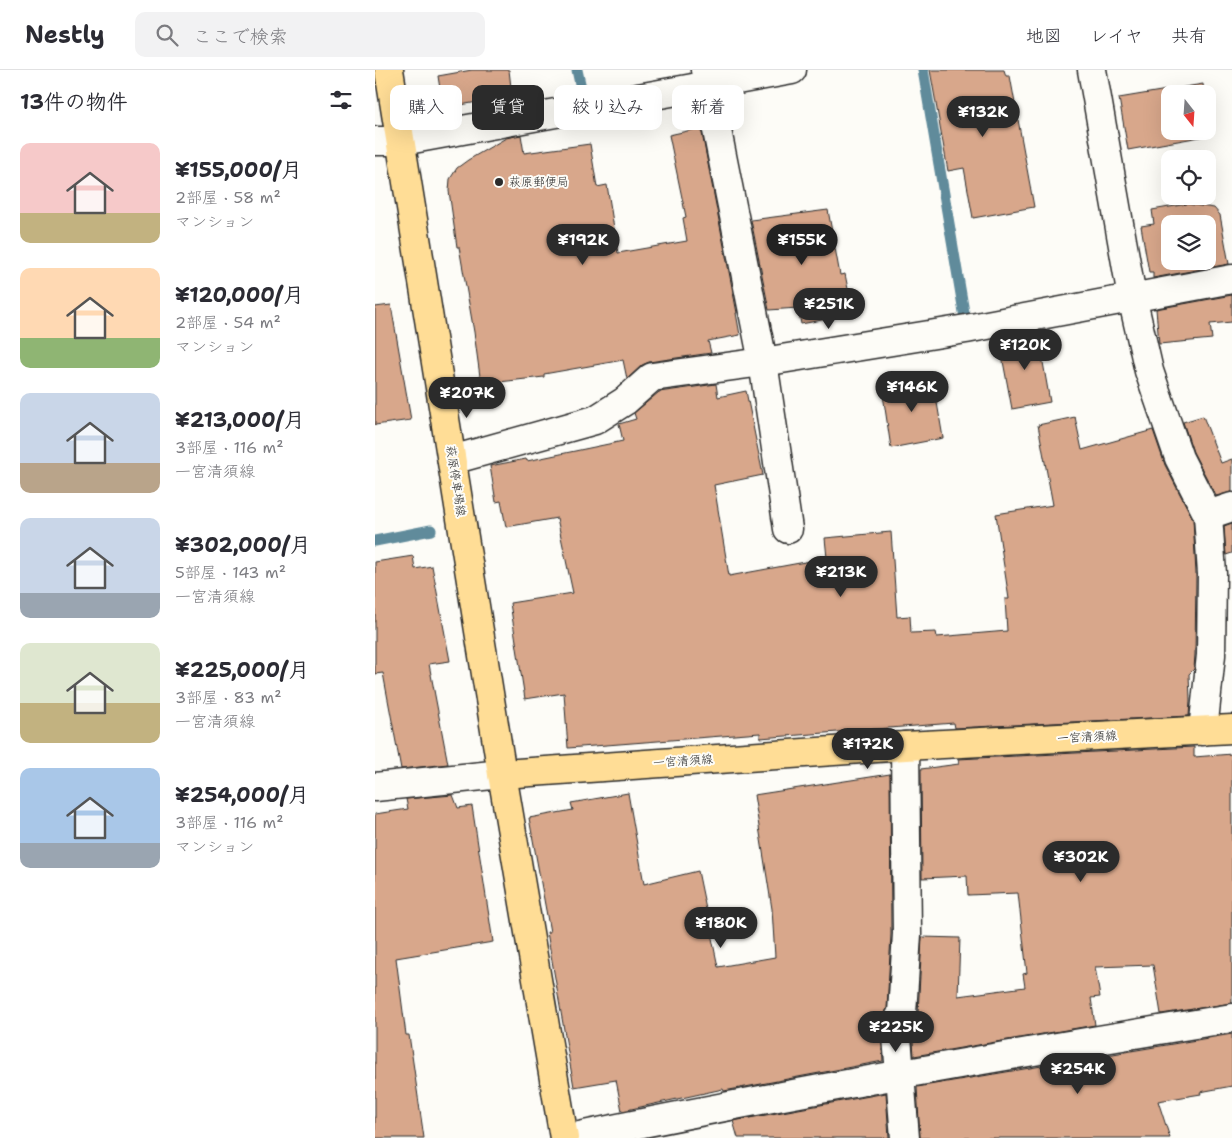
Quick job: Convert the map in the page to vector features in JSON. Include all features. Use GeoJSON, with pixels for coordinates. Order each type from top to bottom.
{"type":"FeatureCollection","features":[{"type":"Feature","properties":{"kind":"main road","name":"萩原停車場線"},"geometry":{"type":"LineString","coordinates":[[389,70],[388,141],[452,460],[502,774]]}},
{"type":"Feature","properties":{"kind":"main road","name":"一宮清須線"},"geometry":{"type":"LineString","coordinates":[[502,774],[905,746],[1232,730]]}},
{"type":"Feature","properties":{"kind":"main road"},"geometry":{"type":"LineString","coordinates":[[502,774],[564,1138]]}},
{"type":"Feature","properties":{"kind":"street"},"geometry":{"type":"LineString","coordinates":[[388,141],[706,77],[792,70]]}},
{"type":"Feature","properties":{"kind":"street"},"geometry":{"type":"LineString","coordinates":[[1092,70],[1132,297],[1149,371],[1179,458],[1220,511],[1212,574],[1211,655],[1203,731]]}},
{"type":"Feature","properties":{"kind":"street"},"geometry":{"type":"LineString","coordinates":[[706,77],[763,362],[788,529]]}},
{"type":"Feature","properties":{"kind":"street"},"geometry":{"type":"LineString","coordinates":[[452,460],[595,420],[625,401],[652,377],[763,362],[966,329],[1232,279]]}},
{"type":"Feature","properties":{"kind":"street"},"geometry":{"type":"LineString","coordinates":[[905,746],[907,934],[902,1013],[896,1024],[905,1138]]}},
{"type":"Feature","properties":{"kind":"street"},"geometry":{"type":"LineString","coordinates":[[375,787],[502,774]]}},
{"type":"Feature","properties":{"kind":"street"},"geometry":{"type":"LineString","coordinates":[[570,1138],[705,1110],[899,1074],[1232,1018]]}},
{"type":"Feature","properties":{"kind":"building"},"geometry":{"type":"Polygon","coordinates":[[[472,70],[509,70],[511,85],[472,85],[472,103],[462,105],[462,85],[439,85],[438,76],[472,70]]]}},
{"type":"Feature","properties":{"kind":"building"},"geometry":{"type":"Polygon","coordinates":[[[930,70],[1004,70],[1006,76],[1010,76],[1034,207],[973,218],[964,168],[948,171],[930,70]]]}},
{"type":"Feature","properties":{"kind":"building"},"geometry":{"type":"Polygon","coordinates":[[[1161,91],[1161,140],[1183,140],[1128,150],[1119,98],[1161,91]]]}},
{"type":"Feature","properties":{"kind":"building"},"geometry":{"type":"Polygon","coordinates":[[[701,130],[740,335],[708,341],[711,353],[649,362],[642,365],[627,379],[623,360],[544,374],[544,377],[481,384],[474,332],[459,247],[457,247],[449,191],[450,179],[457,168],[506,138],[521,135],[524,153],[590,144],[597,187],[607,185],[618,253],[687,241],[683,218],[686,217],[669,135],[701,130]]]}},
{"type":"Feature","properties":{"kind":"building"},"geometry":{"type":"Polygon","coordinates":[[[1181,205],[1214,208],[1220,215],[1229,264],[1216,266],[1216,215],[1161,215],[1161,270],[1196,270],[1153,278],[1153,272],[1149,272],[1141,226],[1154,224],[1152,210],[1181,205]]]}},
{"type":"Feature","properties":{"kind":"building"},"geometry":{"type":"Polygon","coordinates":[[[828,210],[840,275],[845,274],[853,314],[801,324],[798,308],[769,310],[751,220],[828,210]]]}},
{"type":"Feature","properties":{"kind":"building"},"geometry":{"type":"Polygon","coordinates":[[[1232,295],[1232,322],[1210,324],[1212,339],[1159,344],[1156,309],[1232,295]]]}},
{"type":"Feature","properties":{"kind":"building"},"geometry":{"type":"Polygon","coordinates":[[[391,305],[411,420],[375,425],[375,307],[391,305]]]}},
{"type":"Feature","properties":{"kind":"building"},"geometry":{"type":"Polygon","coordinates":[[[1038,334],[1050,402],[1012,409],[999,340],[1038,334]]]}},
{"type":"Feature","properties":{"kind":"building"},"geometry":{"type":"Polygon","coordinates":[[[933,379],[943,438],[891,448],[882,388],[933,379]]]}},
{"type":"Feature","properties":{"kind":"building"},"geometry":{"type":"Polygon","coordinates":[[[716,384],[718,397],[746,391],[763,475],[714,485],[729,576],[827,558],[825,538],[891,532],[897,617],[910,616],[911,633],[936,632],[937,637],[1007,631],[1005,599],[1009,599],[996,514],[1053,505],[1038,425],[1075,417],[1082,450],[1153,430],[1165,465],[1193,519],[1196,574],[1195,654],[1194,669],[1189,674],[1189,716],[955,728],[954,723],[760,738],[760,733],[568,748],[564,693],[525,699],[510,603],[573,593],[557,518],[506,527],[501,501],[496,502],[490,466],[526,459],[527,461],[623,441],[619,424],[636,419],[634,413],[659,392],[716,384]]]}},
{"type":"Feature","properties":{"kind":"building"},"geometry":{"type":"Polygon","coordinates":[[[1203,416],[1221,463],[1232,459],[1232,492],[1216,496],[1193,452],[1183,422],[1203,416]]]}},
{"type":"Feature","properties":{"kind":"building"},"geometry":{"type":"Polygon","coordinates":[[[1232,523],[1232,553],[1226,555],[1224,526],[1232,523]]]}},
{"type":"Feature","properties":{"kind":"building"},"geometry":{"type":"Polygon","coordinates":[[[413,556],[415,569],[432,566],[450,661],[429,664],[448,764],[401,769],[383,673],[375,674],[375,562],[413,556]]]}},
{"type":"Feature","properties":{"kind":"building"},"geometry":{"type":"Polygon","coordinates":[[[1194,747],[1194,757],[1232,754],[1232,1003],[1161,1014],[1153,965],[1095,967],[1100,997],[1091,998],[1095,1025],[914,1056],[912,1027],[918,1014],[922,937],[960,938],[958,996],[1025,987],[1023,974],[1027,973],[1018,893],[968,895],[967,876],[922,878],[921,769],[959,764],[958,759],[1194,747]]]}},
{"type":"Feature","properties":{"kind":"building"},"geometry":{"type":"Polygon","coordinates":[[[890,774],[891,934],[887,1009],[880,1025],[883,1061],[724,1091],[723,1089],[622,1111],[616,1080],[574,1087],[547,932],[550,932],[529,818],[573,810],[571,803],[628,793],[644,884],[698,871],[718,967],[775,957],[772,909],[754,795],[890,774]]]}},
{"type":"Feature","properties":{"kind":"building"},"geometry":{"type":"Polygon","coordinates":[[[453,795],[458,808],[472,806],[493,942],[396,958],[406,1035],[409,1035],[424,1138],[375,1138],[375,814],[408,809],[406,799],[453,795]]]}},
{"type":"Feature","properties":{"kind":"building"},"geometry":{"type":"Polygon","coordinates":[[[1232,1034],[1232,1086],[1200,1092],[1201,1094],[1158,1101],[1170,1138],[920,1138],[917,1087],[1232,1034]]]}},
{"type":"Feature","properties":{"kind":"building"},"geometry":{"type":"Polygon","coordinates":[[[886,1093],[889,1138],[738,1138],[733,1121],[886,1093]]]}},
{"type":"Feature","properties":{"kind":"waterway"},"geometry":{"type":"LineString","coordinates":[[577,70],[580,85]]}},
{"type":"Feature","properties":{"kind":"waterway"},"geometry":{"type":"LineString","coordinates":[[923,70],[965,318]]}},
{"type":"Feature","properties":{"kind":"waterway"},"geometry":{"type":"LineString","coordinates":[[375,541],[431,530]]}},
{"type":"Feature","properties":{"kind":"place","name":"萩原郵便局"},"geometry":{"type":"Point","coordinates":[499,182]}}]}
